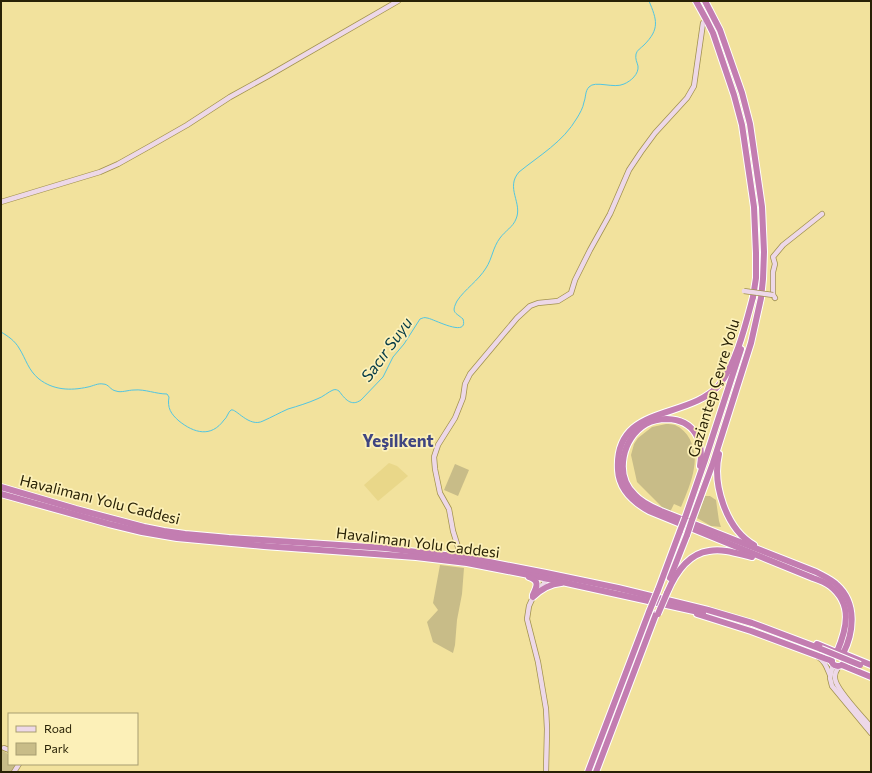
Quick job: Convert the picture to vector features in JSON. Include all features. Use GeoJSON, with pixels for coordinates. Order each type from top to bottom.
{"type":"FeatureCollection","features":[{"type":"Feature","properties":{"kind":"highway","name":"Gaziantep Çevre Yolu"},"geometry":{"type":"LineString","coordinates":[[588,772],[658,590],[705,460],[743,341],[756,278],[754,207],[742,125],[734,95],[713,34],[696,1]]}},
{"type":"Feature","properties":{"kind":"highway","name":"Gaziantep Çevre Yolu"},"geometry":{"type":"LineString","coordinates":[[596,772],[652,625],[666,593],[713,463],[751,343],[761,298],[764,252],[762,207],[750,124],[742,93],[720,30],[705,1]]}},
{"type":"Feature","properties":{"kind":"highway"},"geometry":{"type":"LineString","coordinates":[[753,297],[743,333],[727,373],[719,385],[708,395],[694,402],[653,416],[635,426],[627,435],[622,444],[618,461],[618,473],[625,492],[631,499],[649,511],[794,567]]}},
{"type":"Feature","properties":{"kind":"highway"},"geometry":{"type":"LineString","coordinates":[[751,343],[718,456],[716,468],[717,483],[724,507],[733,525],[750,543],[823,582],[839,596],[846,614],[846,622],[840,653],[832,657],[837,664]]}},
{"type":"Feature","properties":{"kind":"highway"},"geometry":{"type":"LineString","coordinates":[[685,517],[700,469],[702,452],[701,444],[695,432],[690,426],[683,422],[674,419],[654,420],[646,424],[634,435],[624,453],[623,461],[626,481],[635,495],[643,502],[661,511],[794,567]]}},
{"type":"Feature","properties":{"kind":"highway","name":"Havalimanı Yolu Caddesi"},"geometry":{"type":"LineString","coordinates":[[1,487],[76,509],[144,527],[171,532],[259,541],[385,548],[464,557],[547,576],[568,583],[707,614],[767,632],[819,652],[871,669]]}},
{"type":"Feature","properties":{"kind":"highway","name":"Havalimanı Yolu Caddesi"},"geometry":{"type":"LineString","coordinates":[[1,494],[60,511],[136,530],[177,538],[467,563],[520,573],[618,588],[752,623],[819,652]]}},
{"type":"Feature","properties":{"kind":"highway"},"geometry":{"type":"LineString","coordinates":[[1,498],[60,511]]}},
{"type":"Feature","properties":{"kind":"highway"},"geometry":{"type":"LineString","coordinates":[[666,593],[684,564],[699,554],[709,551],[726,551],[794,567]]}},
{"type":"Feature","properties":{"kind":"highway"},"geometry":{"type":"LineString","coordinates":[[520,573],[533,578],[537,582],[533,596]]}},
{"type":"Feature","properties":{"kind":"highway"},"geometry":{"type":"LineString","coordinates":[[533,596],[538,591],[552,584],[568,583]]}},
{"type":"Feature","properties":{"kind":"highway"},"geometry":{"type":"LineString","coordinates":[[686,605],[710,607],[748,618],[871,665]]}},
{"type":"Feature","properties":{"kind":"highway"},"geometry":{"type":"LineString","coordinates":[[819,652],[837,664],[871,677]]}},
{"type":"Feature","properties":{"kind":"highway"},"geometry":{"type":"LineString","coordinates":[[837,664],[845,663],[846,660],[840,653]]}},
{"type":"Feature","properties":{"kind":"highway","name":"Havalimanı Yolu Caddesi"},"geometry":{"type":"LineString","coordinates":[[859,666],[871,673]]}},
{"type":"Feature","properties":{"kind":"street"},"geometry":{"type":"LineString","coordinates":[[1,202],[100,172],[118,164],[164,138],[230,97],[398,1]]}},
{"type":"Feature","properties":{"kind":"street"},"geometry":{"type":"LineString","coordinates":[[464,557],[458,546],[453,531],[448,509],[440,493],[434,457],[438,445],[454,418],[463,398],[465,384],[475,368],[517,318],[530,306],[538,303],[558,302],[571,293],[575,280],[610,214],[629,170],[655,133],[688,98],[694,86],[702,23]]}},
{"type":"Feature","properties":{"kind":"street"},"geometry":{"type":"LineString","coordinates":[[744,291],[774,296],[773,272],[775,264],[773,257],[783,245],[822,214]]}},
{"type":"Feature","properties":{"kind":"street"},"geometry":{"type":"LineString","coordinates":[[453,556],[458,546]]}},
{"type":"Feature","properties":{"kind":"street"},"geometry":{"type":"LineString","coordinates":[[546,772],[546,709],[538,662],[527,619],[529,606],[533,596],[547,576]]}},
{"type":"Feature","properties":{"kind":"street"},"geometry":{"type":"LineString","coordinates":[[819,652],[826,665],[832,686],[871,733]]}},
{"type":"Feature","properties":{"kind":"street"},"geometry":{"type":"LineString","coordinates":[[830,678],[837,664]]}},
{"type":"Feature","properties":{"kind":"street"},"geometry":{"type":"LineString","coordinates":[[837,664],[835,676],[836,684],[871,727]]}},
{"type":"Feature","properties":{"kind":"shaded area"},"geometry":{"type":"Polygon","coordinates":[[[389,463],[397,466],[408,476],[378,501],[364,485],[389,463]]]}},
{"type":"Feature","properties":{"kind":"green space"},"geometry":{"type":"Polygon","coordinates":[[[666,424],[675,425],[685,432],[692,443],[695,456],[692,478],[681,507],[674,504],[670,512],[665,510],[637,482],[631,455],[634,444],[638,438],[652,427],[666,424]]]}},
{"type":"Feature","properties":{"kind":"green space"},"geometry":{"type":"Polygon","coordinates":[[[455,464],[469,470],[458,496],[444,490],[455,464]]]}},
{"type":"Feature","properties":{"kind":"green space"},"geometry":{"type":"Polygon","coordinates":[[[705,496],[710,496],[716,500],[721,527],[711,526],[697,518],[705,496]]]}},
{"type":"Feature","properties":{"kind":"green space"},"geometry":{"type":"Polygon","coordinates":[[[440,565],[464,568],[462,594],[453,653],[433,642],[427,622],[438,610],[433,603],[440,565]]]}},
{"type":"Feature","properties":{"kind":"green space"},"geometry":{"type":"Polygon","coordinates":[[[1,750],[8,755],[8,765],[16,765],[12,772],[1,772],[1,750]]]}},
{"type":"Feature","properties":{"kind":"waterway","name":"Sacır Suyu"},"geometry":{"type":"LineString","coordinates":[[1,332],[15,343],[32,372],[44,383],[62,389],[90,387],[97,384],[105,384],[118,392],[138,390],[167,394],[169,397],[169,408],[174,416],[179,421],[196,431],[202,432],[214,429],[219,426],[231,410],[248,420],[258,422],[319,398],[334,390],[339,391],[348,401],[354,403],[361,400],[383,377],[393,357],[404,344],[420,319],[426,318],[456,327],[461,327],[463,325],[463,319],[454,310],[457,301],[483,273],[498,242],[516,219],[518,213],[514,190],[515,178],[519,172],[543,154],[571,127],[584,104],[586,92],[589,87],[596,84],[615,86],[620,85],[627,83],[634,77],[638,69],[636,57],[638,50],[653,34],[656,24],[649,1]]}},
{"type":"Feature","properties":{"kind":"district","name":"Yeşilkent"},"geometry":{"type":"Point","coordinates":[398,440]}}]}
